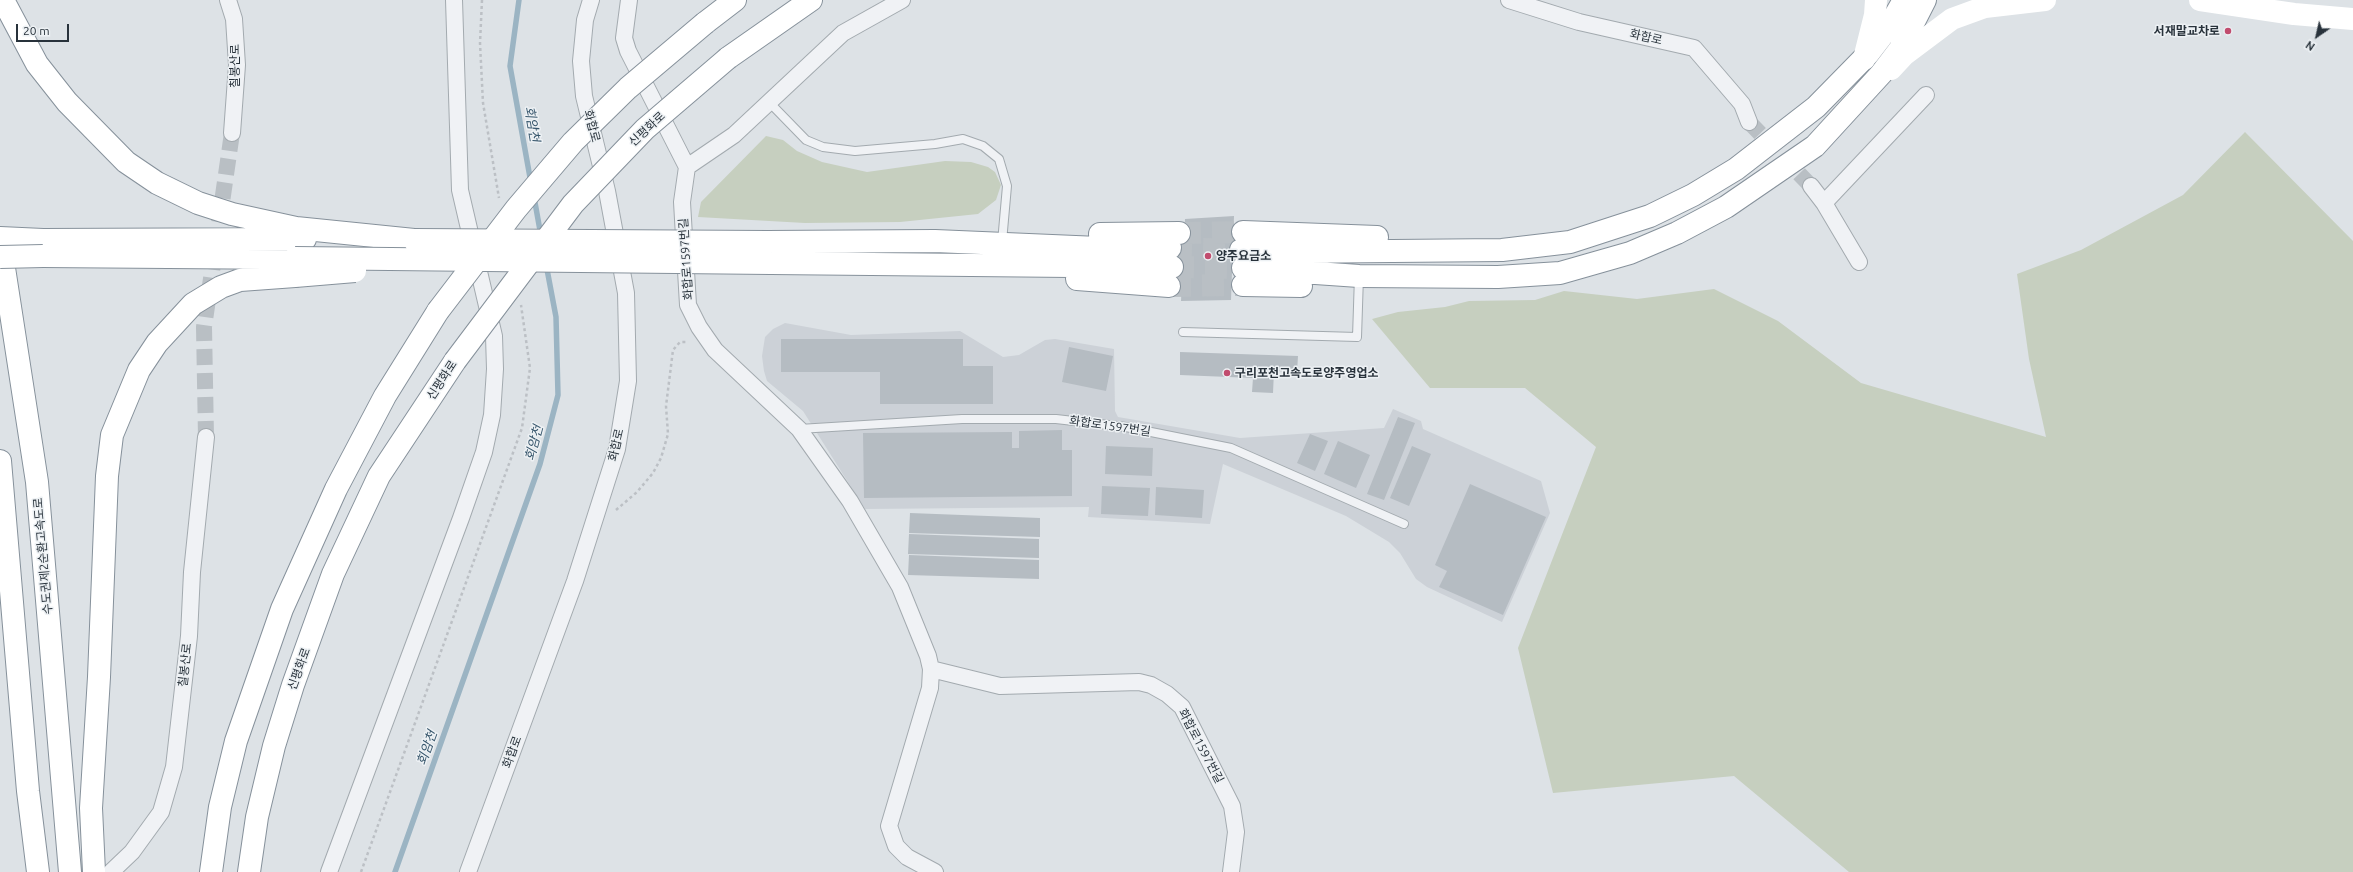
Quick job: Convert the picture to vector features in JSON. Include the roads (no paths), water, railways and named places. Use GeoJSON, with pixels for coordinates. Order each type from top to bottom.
{"type":"FeatureCollection","features":[{"type":"Feature","properties":{"kind":"main road"},"geometry":{"type":"LineString","coordinates":[[3,0],[37,64],[67,102],[126,162],[157,183],[198,203],[232,214],[296,250]]}},
{"type":"Feature","properties":{"kind":"main road"},"geometry":{"type":"LineString","coordinates":[[211,872],[220,807],[236,741],[282,609],[336,489],[385,396],[438,311],[516,209],[573,142],[628,88],[705,23],[735,0]]}},
{"type":"Feature","properties":{"kind":"main road","name":"신평화로"},"geometry":{"type":"LineString","coordinates":[[248,872],[257,817],[274,746],[293,685],[333,574],[379,476],[455,361],[573,204],[645,129],[728,58],[811,0]]}},
{"type":"Feature","properties":{"kind":"main road"},"geometry":{"type":"LineString","coordinates":[[1864,59],[1875,15],[1876,0]]}},
{"type":"Feature","properties":{"kind":"main road"},"geometry":{"type":"LineString","coordinates":[[1904,0],[1888,28],[1864,59],[1816,106],[1736,169],[1693,195],[1650,216],[1570,242],[1520,248],[1283,252],[1242,259],[1359,282],[1560,272],[1602,262],[1683,230],[1726,207],[1815,146],[1904,56],[1952,19],[1984,7],[2045,0]]}},
{"type":"Feature","properties":{"kind":"main road"},"geometry":{"type":"LineString","coordinates":[[1863,97],[1900,49],[1925,0]]}},
{"type":"Feature","properties":{"kind":"main road"},"geometry":{"type":"LineString","coordinates":[[2200,0],[2294,14],[2353,19]]}},
{"type":"Feature","properties":{"kind":"main road"},"geometry":{"type":"LineString","coordinates":[[0,257],[43,248],[296,250],[487,260],[769,253],[1003,236],[1122,249],[1173,258],[886,263],[769,253],[414,240],[296,250],[240,280],[221,287],[193,304],[157,343],[139,370],[112,435],[107,476],[99,670],[91,808],[93,863]]}},
{"type":"Feature","properties":{"kind":"main road"},"geometry":{"type":"LineString","coordinates":[[0,238],[43,248]]}},
{"type":"Feature","properties":{"kind":"main road","name":"수도권제2순환고속도로"},"geometry":{"type":"LineString","coordinates":[[0,242],[37,482],[70,872]]}},
{"type":"Feature","properties":{"kind":"main road"},"geometry":{"type":"LineString","coordinates":[[0,462],[28,791],[38,872]]}},
{"type":"Feature","properties":{"kind":"street","name":"칠봉산로"},"geometry":{"type":"LineString","coordinates":[[228,0],[234,20],[237,65],[232,133]]}},
{"type":"Feature","properties":{"kind":"street"},"geometry":{"type":"LineString","coordinates":[[329,872],[463,511],[484,452],[492,415],[495,369],[494,336],[460,190],[454,0]]}},
{"type":"Feature","properties":{"kind":"street","name":"화합로"},"geometry":{"type":"LineString","coordinates":[[468,872],[575,581],[617,449],[628,380],[626,293],[607,191],[584,96],[580,61],[585,20],[591,0]]}},
{"type":"Feature","properties":{"kind":"street"},"geometry":{"type":"LineString","coordinates":[[629,0],[624,38],[628,51],[687,167],[734,135],[768,101],[843,33],[902,0]]}},
{"type":"Feature","properties":{"kind":"street","name":"화합로"},"geometry":{"type":"LineString","coordinates":[[1509,0],[1580,22],[1694,48],[1742,104],[1749,122]]}},
{"type":"Feature","properties":{"kind":"street"},"geometry":{"type":"LineString","coordinates":[[1824,203],[1926,95]]}},
{"type":"Feature","properties":{"kind":"street","name":"화합로1597번길"},"geometry":{"type":"LineString","coordinates":[[687,167],[682,202],[688,305],[699,327],[715,350],[799,429],[850,501],[900,587],[931,669],[930,688],[889,826],[896,846],[907,856],[935,872]]}},
{"type":"Feature","properties":{"kind":"street"},"geometry":{"type":"LineString","coordinates":[[1811,186],[1824,203],[1859,262]]}},
{"type":"Feature","properties":{"kind":"street","name":"칠봉산로"},"geometry":{"type":"LineString","coordinates":[[111,872],[132,852],[161,812],[174,767],[189,636],[192,572],[206,437]]}},
{"type":"Feature","properties":{"kind":"street","name":"화합로1597번길"},"geometry":{"type":"LineString","coordinates":[[931,669],[1000,686],[1139,682],[1151,685],[1167,694],[1182,707],[1232,806],[1236,832],[1231,872]]}},
{"type":"Feature","properties":{"kind":"lane"},"geometry":{"type":"LineString","coordinates":[[768,101],[806,140],[823,146],[855,151],[935,144],[963,139],[983,146],[999,159],[1008,186],[1003,236]]}},
{"type":"Feature","properties":{"kind":"lane"},"geometry":{"type":"LineString","coordinates":[[1183,332],[1357,337],[1359,282]]}},
{"type":"Feature","properties":{"kind":"lane","name":"화합로1597번길"},"geometry":{"type":"LineString","coordinates":[[799,429],[962,419],[1056,419],[1126,427],[1231,448],[1404,524]]}},
{"type":"Feature","properties":{"kind":"waterway","name":"회암천"},"geometry":{"type":"LineString","coordinates":[[519,0],[510,66],[531,183]]}},
{"type":"Feature","properties":{"kind":"waterway","name":"회암천"},"geometry":{"type":"LineString","coordinates":[[534,197],[541,236]]}},
{"type":"Feature","properties":{"kind":"waterway","name":"회암천"},"geometry":{"type":"LineString","coordinates":[[395,872],[540,464],[558,395],[556,317],[546,264]]}},
{"type":"Feature","properties":{"kind":"tunnel"},"geometry":{"type":"LineString","coordinates":[[1749,122],[1811,186]]}},
{"type":"Feature","properties":{"kind":"tunnel"},"geometry":{"type":"LineString","coordinates":[[206,437],[204,327],[232,133]]}},
{"type":"Feature","properties":{"kind":"tunnel"},"geometry":{"type":"LineString","coordinates":[[1179,233],[1243,232]]}},
{"type":"Feature","properties":{"kind":"tunnel"},"geometry":{"type":"LineString","coordinates":[[1170,248],[1241,250]]}},
{"type":"Feature","properties":{"kind":"tunnel"},"geometry":{"type":"LineString","coordinates":[[1172,267],[1243,268]]}},
{"type":"Feature","properties":{"kind":"tunnel"},"geometry":{"type":"LineString","coordinates":[[1169,286],[1243,285]]}},
{"type":"Feature","properties":{"kind":"place","name":"서재말교차로"},"geometry":{"type":"Point","coordinates":[2228,31]}},
{"type":"Feature","properties":{"kind":"place","name":"양주요금소"},"geometry":{"type":"Point","coordinates":[1208,256]}},
{"type":"Feature","properties":{"kind":"place","name":"구리포천고속도로양주영업소"},"geometry":{"type":"Point","coordinates":[1227,373]}}]}
